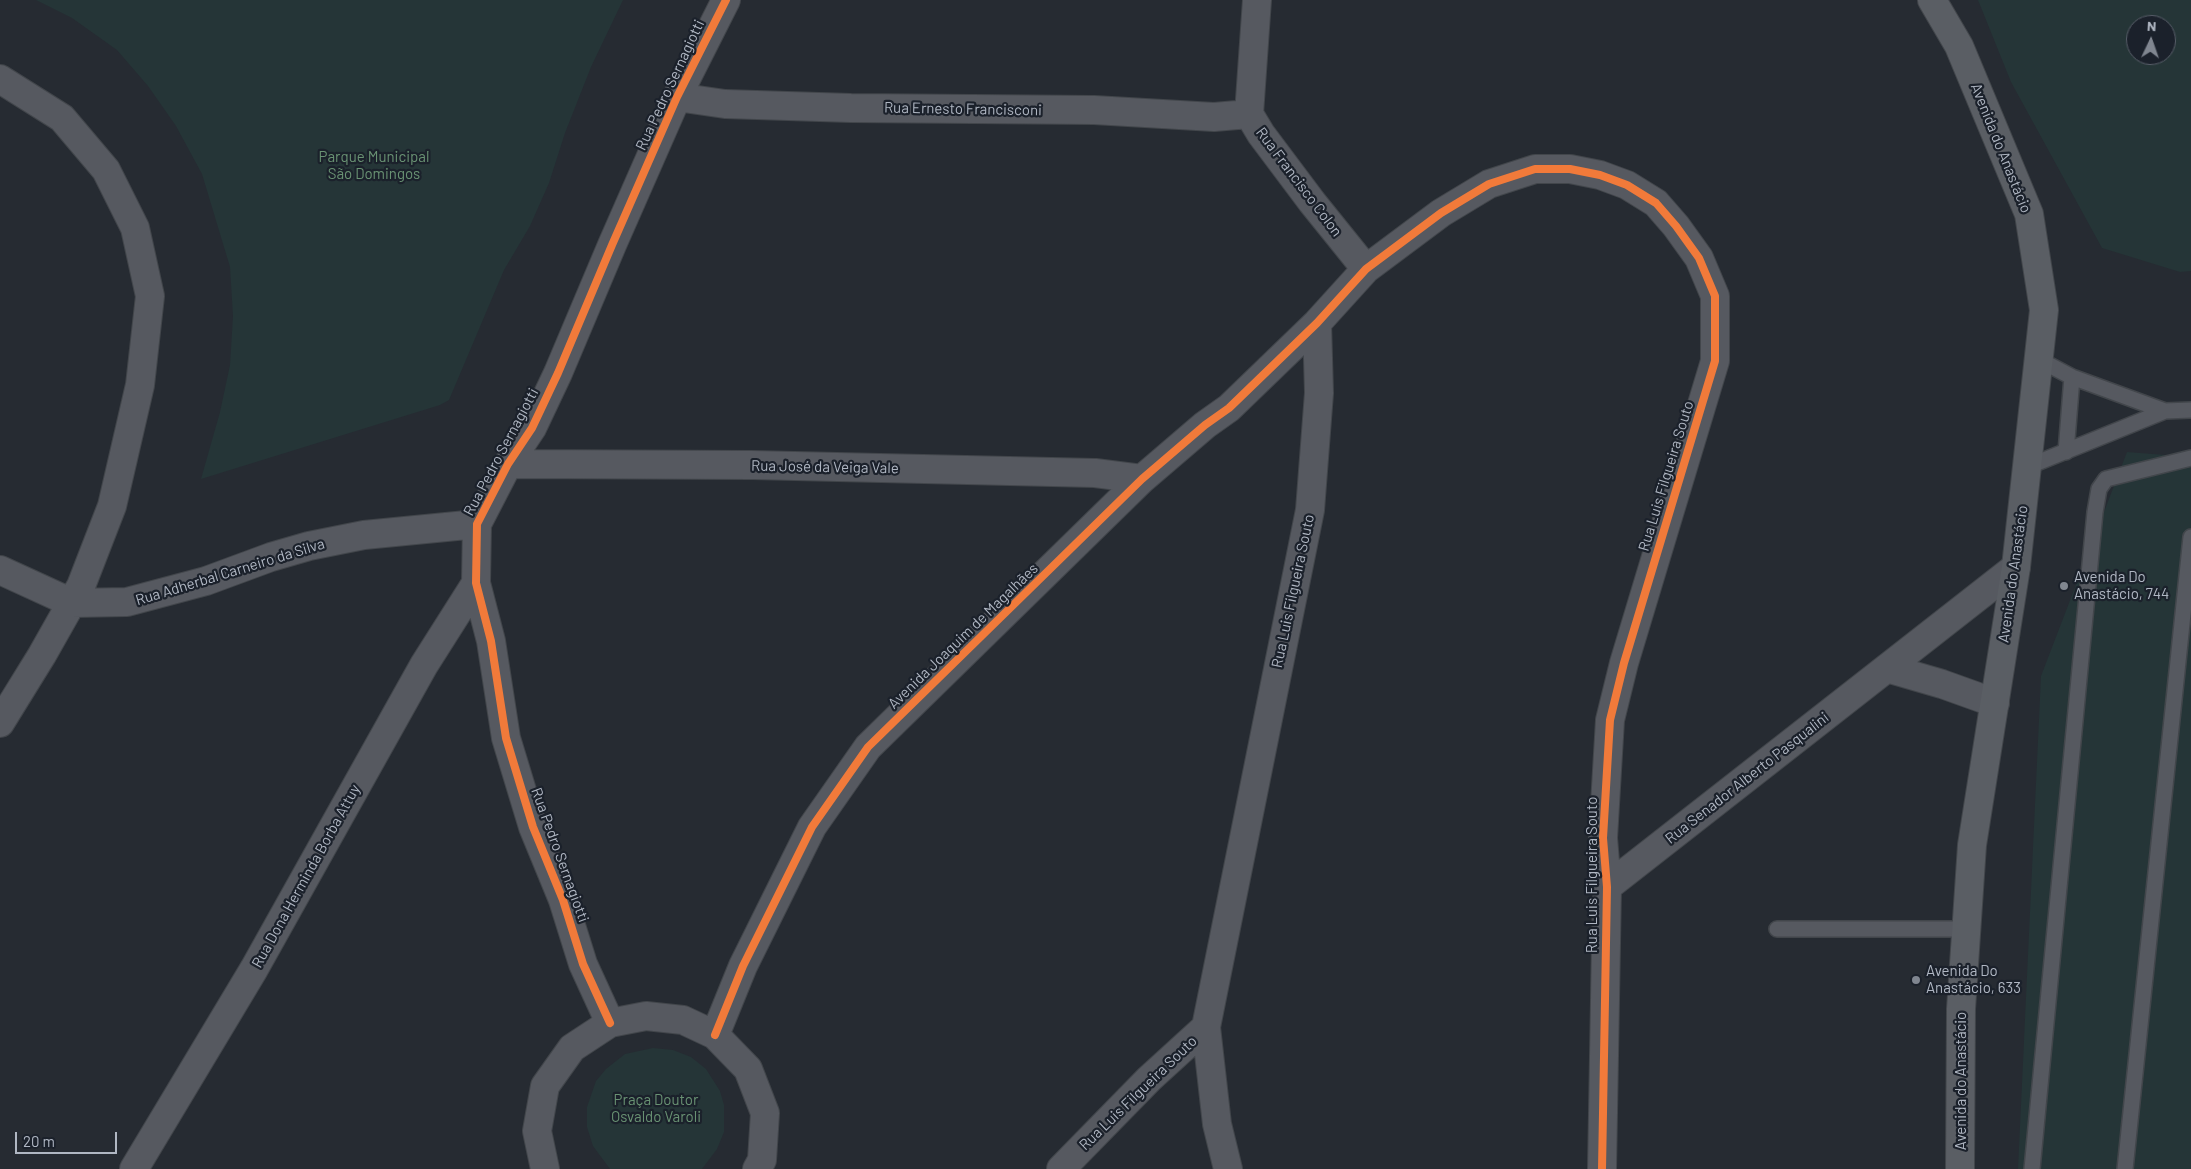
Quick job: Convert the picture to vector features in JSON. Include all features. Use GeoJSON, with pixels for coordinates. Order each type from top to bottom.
{"type":"FeatureCollection","features":[{"type":"Feature","properties":{"kind":"main road","name":"Avenida do Anastácio"},"geometry":{"type":"LineString","coordinates":[[1932,0],[1960,46],[2029,214],[2044,310],[2016,567],[1972,845],[1961,1008],[1960,1169]]}},
{"type":"Feature","properties":{"kind":"street","name":"Rua Pedro Sernagiotti"},"geometry":{"type":"LineString","coordinates":[[610,1023],[583,964],[563,900],[533,827],[506,738],[491,641],[476,583],[477,524],[508,464],[532,428],[558,373],[677,97],[726,0]]}},
{"type":"Feature","properties":{"kind":"street","name":"Rua Francisco Colon"},"geometry":{"type":"LineString","coordinates":[[1257,0],[1249,114],[1261,134],[1312,202],[1366,269]]}},
{"type":"Feature","properties":{"kind":"street"},"geometry":{"type":"LineString","coordinates":[[0,80],[62,118],[106,170],[135,228],[150,296],[140,385],[112,506],[81,586],[72,604],[0,724]]}},
{"type":"Feature","properties":{"kind":"street","name":"Rua Ernesto Francisconi"},"geometry":{"type":"LineString","coordinates":[[677,97],[725,104],[852,108],[1094,110],[1214,117],[1249,114]]}},
{"type":"Feature","properties":{"kind":"street","name":"Rua Luis Filgueira Souto"},"geometry":{"type":"LineString","coordinates":[[1061,1169],[1149,1079],[1206,1027],[1310,510],[1319,393],[1317,323],[1366,269],[1441,213],[1489,184],[1535,169],[1570,169],[1600,175],[1627,185],[1656,203],[1676,226],[1699,258],[1715,296],[1715,361],[1624,663],[1610,720],[1602,838],[1607,887],[1602,1169]]}},
{"type":"Feature","properties":{"kind":"street","name":"Avenida Joaquim de Magalhães"},"geometry":{"type":"LineString","coordinates":[[716,1035],[743,966],[812,827],[868,747],[1142,479],[1204,425],[1229,408],[1317,323]]}},
{"type":"Feature","properties":{"kind":"street","name":"Rua José da Veiga Vale"},"geometry":{"type":"LineString","coordinates":[[508,464],[752,465],[1076,473],[1142,479]]}},
{"type":"Feature","properties":{"kind":"street","name":"Rua Adherbal Carneiro da Silva"},"geometry":{"type":"LineString","coordinates":[[72,604],[127,602],[206,581],[271,557],[327,542],[364,535],[477,524]]}},
{"type":"Feature","properties":{"kind":"street","name":"Rua Senador Alberto Pasqualini"},"geometry":{"type":"LineString","coordinates":[[1607,887],[2016,567]]}},
{"type":"Feature","properties":{"kind":"street"},"geometry":{"type":"LineString","coordinates":[[0,570],[72,604]]}},
{"type":"Feature","properties":{"kind":"street","name":"Rua Dona Herminda Borba Attuy"},"geometry":{"type":"LineString","coordinates":[[134,1169],[254,969],[424,665],[476,583]]}},
{"type":"Feature","properties":{"kind":"street"},"geometry":{"type":"LineString","coordinates":[[1887,668],[1995,702]]}},
{"type":"Feature","properties":{"kind":"street"},"geometry":{"type":"LineString","coordinates":[[545,1169],[537,1131],[545,1086],[572,1048],[610,1023],[646,1016],[682,1020],[716,1035],[748,1069],[765,1112],[762,1160],[757,1169]]}},
{"type":"Feature","properties":{"kind":"street"},"geometry":{"type":"LineString","coordinates":[[1206,1027],[1217,1124],[1228,1169]]}},
{"type":"Feature","properties":{"kind":"lane"},"geometry":{"type":"LineString","coordinates":[[2038,359],[2072,376],[2165,411]]}},
{"type":"Feature","properties":{"kind":"lane"},"geometry":{"type":"LineString","coordinates":[[2066,452],[2072,376]]}},
{"type":"Feature","properties":{"kind":"lane"},"geometry":{"type":"LineString","coordinates":[[2027,467],[2165,411],[2191,410]]}},
{"type":"Feature","properties":{"kind":"lane"},"geometry":{"type":"LineString","coordinates":[[2032,1169],[2094,522],[2100,489],[2106,479],[2191,458]]}},
{"type":"Feature","properties":{"kind":"lane"},"geometry":{"type":"LineString","coordinates":[[2125,1169],[2191,537]]}},
{"type":"Feature","properties":{"kind":"lane"},"geometry":{"type":"LineString","coordinates":[[1777,929],[1966,929]]}},
{"type":"Feature","properties":{"kind":"green space","name":"Parque Municipal São Domingos"},"geometry":{"type":"Polygon","coordinates":[[[36,0],[623,0],[591,67],[565,133],[549,183],[530,226],[504,270],[449,400],[440,405],[201,479],[220,412],[230,365],[233,316],[230,267],[202,174],[176,126],[148,86],[117,50],[72,18],[36,0]]]}},
{"type":"Feature","properties":{"kind":"green space"},"geometry":{"type":"Polygon","coordinates":[[[1978,0],[2191,0],[2191,271],[2180,272],[2102,248],[2011,82],[1978,0]]]}},
{"type":"Feature","properties":{"kind":"green space"},"geometry":{"type":"Polygon","coordinates":[[[2127,452],[2191,457],[2191,1169],[2018,1169],[2041,676],[2127,452]]]}},
{"type":"Feature","properties":{"kind":"green space","name":"Praça Doutor Osvaldo Varoli"},"geometry":{"type":"Polygon","coordinates":[[[653,1048],[673,1050],[691,1057],[706,1069],[720,1091],[724,1105],[724,1132],[717,1149],[702,1169],[610,1169],[593,1146],[587,1127],[587,1107],[596,1081],[606,1069],[625,1054],[653,1048]]]}},
{"type":"Feature","properties":{"kind":"cycle path"},"geometry":{"type":"LineString","coordinates":[[610,1023],[583,964],[563,900],[533,827],[506,738],[491,641],[476,583],[477,524],[508,464],[532,428],[558,373],[677,97],[726,0]]}},
{"type":"Feature","properties":{"kind":"cycle path"},"geometry":{"type":"LineString","coordinates":[[715,1035],[743,966],[812,827],[868,747],[1142,479],[1205,425],[1229,408],[1317,323],[1366,269],[1441,213],[1489,184],[1535,169],[1570,169],[1600,175],[1627,185],[1656,203],[1676,226],[1699,258],[1715,296],[1715,361],[1624,663],[1610,720],[1603,838],[1607,887],[1602,1169]]}},
{"type":"Feature","properties":{"kind":"place","name":"Avenida Do Anastácio, 744"},"geometry":{"type":"Point","coordinates":[2064,586]}},
{"type":"Feature","properties":{"kind":"place","name":"Avenida Do Anastácio, 633"},"geometry":{"type":"Point","coordinates":[1916,980]}}]}
